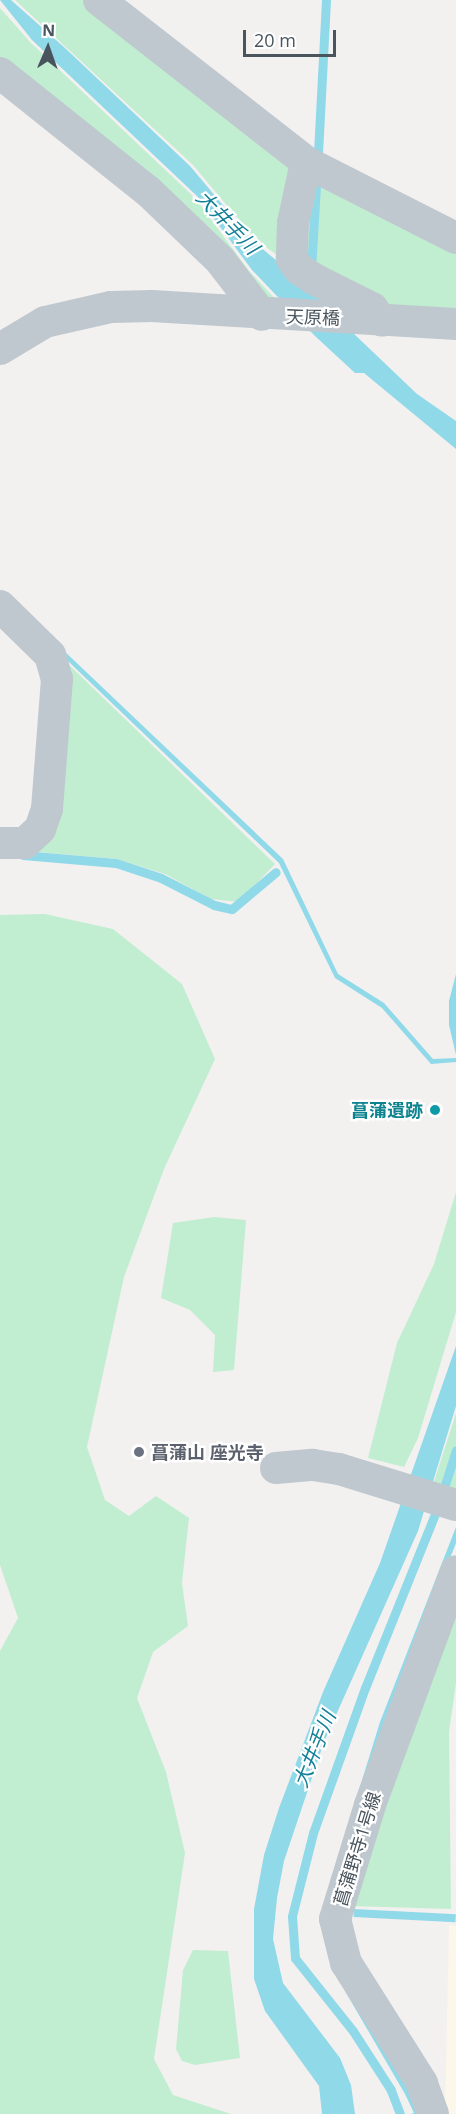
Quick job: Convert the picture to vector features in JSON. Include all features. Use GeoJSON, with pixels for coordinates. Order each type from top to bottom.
{"type":"FeatureCollection","features":[{"type":"Feature","properties":{"kind":"street"},"geometry":{"type":"LineString","coordinates":[[99,0],[306,162],[456,238]]}},
{"type":"Feature","properties":{"kind":"street"},"geometry":{"type":"LineString","coordinates":[[0,73],[148,191],[226,267],[269,316]]}},
{"type":"Feature","properties":{"kind":"street"},"geometry":{"type":"LineString","coordinates":[[306,162],[293,223],[292,259],[298,269],[314,279],[372,308],[382,321]]}},
{"type":"Feature","properties":{"kind":"street","name":"天原橋"},"geometry":{"type":"LineString","coordinates":[[0,349],[45,322],[111,307],[152,306],[269,316],[456,324]]}},
{"type":"Feature","properties":{"kind":"street"},"geometry":{"type":"LineString","coordinates":[[0,606],[50,655],[57,679],[47,808],[40,829],[25,843],[0,843]]}},
{"type":"Feature","properties":{"kind":"street"},"geometry":{"type":"LineString","coordinates":[[276,1468],[313,1465],[339,1469],[456,1505]]}},
{"type":"Feature","properties":{"kind":"street","name":"菖蒲野寺1号線"},"geometry":{"type":"LineString","coordinates":[[433,2114],[422,2083],[346,1963],[335,1919],[370,1805],[456,1571]]}},
{"type":"Feature","properties":{"kind":"shaded area"},"geometry":{"type":"Polygon","coordinates":[[[449,1925],[456,1926],[456,2114],[445,2114],[449,1925]]]}},
{"type":"Feature","properties":{"kind":"green space"},"geometry":{"type":"Polygon","coordinates":[[[15,0],[87,0],[295,168],[281,258],[255,239],[193,165],[15,0]]]}},
{"type":"Feature","properties":{"kind":"green space"},"geometry":{"type":"Polygon","coordinates":[[[0,8],[30,42],[196,199],[249,271],[282,306],[270,306],[0,62],[0,8]]]}},
{"type":"Feature","properties":{"kind":"green space"},"geometry":{"type":"Polygon","coordinates":[[[316,181],[456,248],[456,312],[399,309],[334,278],[299,251],[316,181]]]}},
{"type":"Feature","properties":{"kind":"green space"},"geometry":{"type":"Polygon","coordinates":[[[64,660],[275,864],[239,902],[211,899],[165,874],[117,859],[27,851],[64,660]]]}},
{"type":"Feature","properties":{"kind":"green space"},"geometry":{"type":"Polygon","coordinates":[[[45,914],[113,929],[182,984],[215,1059],[164,1169],[124,1277],[87,1447],[105,1500],[129,1516],[156,1496],[189,1518],[182,1583],[188,1626],[153,1652],[137,1698],[166,1772],[185,1853],[154,2059],[173,2095],[231,2114],[0,2114],[0,1651],[18,1618],[0,1565],[0,915],[45,914]]]}},
{"type":"Feature","properties":{"kind":"green space"},"geometry":{"type":"Polygon","coordinates":[[[456,1192],[456,1312],[418,1438],[404,1467],[368,1458],[397,1343],[434,1264],[456,1192]]]}},
{"type":"Feature","properties":{"kind":"green space"},"geometry":{"type":"Polygon","coordinates":[[[214,1217],[246,1220],[234,1370],[213,1372],[215,1335],[190,1310],[161,1298],[173,1223],[214,1217]]]}},
{"type":"Feature","properties":{"kind":"green space"},"geometry":{"type":"Polygon","coordinates":[[[456,1413],[456,1497],[431,1491],[456,1413]]]}},
{"type":"Feature","properties":{"kind":"green space"},"geometry":{"type":"Polygon","coordinates":[[[456,1603],[456,1683],[449,1732],[451,1909],[350,1906],[456,1603]]]}},
{"type":"Feature","properties":{"kind":"green space"},"geometry":{"type":"Polygon","coordinates":[[[193,1950],[228,1951],[240,2058],[195,2065],[182,2061],[176,2049],[183,1970],[193,1950]]]}},
{"type":"Feature","properties":{"kind":"water","name":"大井手川"},"geometry":{"type":"Polygon","coordinates":[[[0,0],[11,0],[65,48],[190,166],[253,241],[325,301],[330,311],[417,394],[456,421],[456,449],[364,373],[355,373],[315,336],[252,270],[198,197],[32,40],[0,0]]]}},
{"type":"Feature","properties":{"kind":"water"},"geometry":{"type":"Polygon","coordinates":[[[0,590],[283,859],[338,974],[384,1003],[433,1059],[456,1058],[456,1062],[431,1064],[382,1008],[335,978],[279,863],[0,596],[0,590]]]}},
{"type":"Feature","properties":{"kind":"water"},"geometry":{"type":"Polygon","coordinates":[[[456,974],[456,1055],[449,1025],[449,1001],[456,974]]]}},
{"type":"Feature","properties":{"kind":"water","name":"大井手川"},"geometry":{"type":"Polygon","coordinates":[[[456,1346],[456,1406],[418,1531],[324,1742],[284,1861],[277,1898],[273,1939],[283,1983],[340,2058],[351,2085],[355,2114],[322,2114],[319,2086],[265,2011],[254,1979],[254,1909],[264,1855],[279,1808],[323,1692],[380,1563],[456,1346]]]}},
{"type":"Feature","properties":{"kind":"water"},"geometry":{"type":"Polygon","coordinates":[[[456,1527],[456,1543],[412,1655],[331,1897],[421,2114],[411,2114],[414,2113],[405,2094],[331,1967],[320,1916],[380,1722],[456,1527]]]}},
{"type":"Feature","properties":{"kind":"water"},"geometry":{"type":"Polygon","coordinates":[[[354,1909],[456,1914],[455,1922],[354,1917],[354,1909]]]}},
{"type":"Feature","properties":{"kind":"waterway"},"geometry":{"type":"LineString","coordinates":[[318,153],[326,0]]}},
{"type":"Feature","properties":{"kind":"waterway"},"geometry":{"type":"LineString","coordinates":[[311,270],[316,186]]}},
{"type":"Feature","properties":{"kind":"waterway"},"geometry":{"type":"LineString","coordinates":[[23,855],[116,863],[161,878],[214,905],[232,909],[276,872]]}},
{"type":"Feature","properties":{"kind":"waterway"},"geometry":{"type":"LineString","coordinates":[[442,1494],[456,1450]]}},
{"type":"Feature","properties":{"kind":"waterway"},"geometry":{"type":"LineString","coordinates":[[400,2114],[391,2090],[353,2031],[295,1958],[292,1916],[313,1833],[365,1688],[437,1509]]}},
{"type":"Feature","properties":{"kind":"place","name":"菖蒲遺跡"},"geometry":{"type":"Point","coordinates":[435,1110]}},
{"type":"Feature","properties":{"kind":"place","name":"菖蒲山 座光寺"},"geometry":{"type":"Point","coordinates":[139,1452]}}]}
